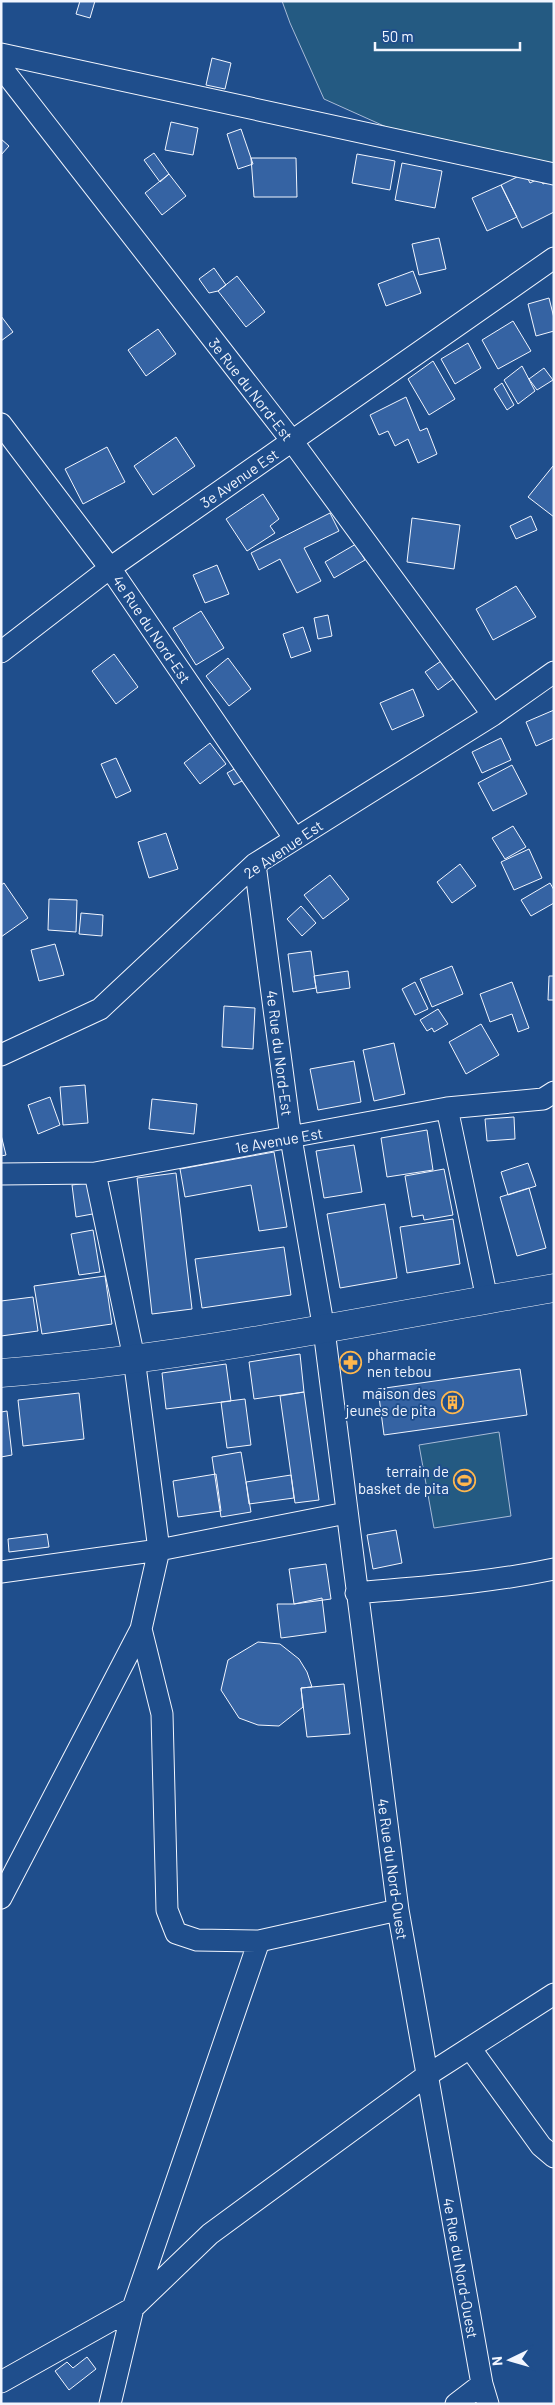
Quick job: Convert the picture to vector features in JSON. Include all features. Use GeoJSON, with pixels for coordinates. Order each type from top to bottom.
{"type":"FeatureCollection","features":[{"type":"Feature","properties":{"kind":"highway"},"geometry":{"type":"LineString","coordinates":[[1,1373],[134,1358],[324,1330],[554,1288]]}},
{"type":"Feature","properties":{"kind":"street"},"geometry":{"type":"LineString","coordinates":[[1,54],[554,174]]}},
{"type":"Feature","properties":{"kind":"street","name":"3e Rue du Nord-Est"},"geometry":{"type":"LineString","coordinates":[[1,67],[292,441],[494,715]]}},
{"type":"Feature","properties":{"kind":"street","name":"3e Avenue Est"},"geometry":{"type":"LineString","coordinates":[[1,652],[110,568],[554,258]]}},
{"type":"Feature","properties":{"kind":"street","name":"4e Rue du Nord-Est"},"geometry":{"type":"LineString","coordinates":[[1,424],[110,568],[296,839]]}},
{"type":"Feature","properties":{"kind":"street","name":"2e Avenue Est"},"geometry":{"type":"LineString","coordinates":[[1,1055],[100,1009],[255,864],[494,715],[554,672]]}},
{"type":"Feature","properties":{"kind":"street","name":"4e Rue du Nord-Est"},"geometry":{"type":"LineString","coordinates":[[255,864],[291,1138],[324,1330]]}},
{"type":"Feature","properties":{"kind":"street","name":"1e Avenue Est"},"geometry":{"type":"LineString","coordinates":[[1,1174],[95,1173],[447,1108],[550,1101]]}},
{"type":"Feature","properties":{"kind":"street"},"geometry":{"type":"LineString","coordinates":[[447,1108],[488,1299]]}},
{"type":"Feature","properties":{"kind":"street"},"geometry":{"type":"LineString","coordinates":[[1,1898],[141,1629],[159,1550],[134,1358],[95,1173]]}},
{"type":"Feature","properties":{"kind":"street","name":"4e Rue du Nord-Ouest"},"geometry":{"type":"LineString","coordinates":[[324,1330],[356,1593],[398,1910],[426,2076],[485,2394]]}},
{"type":"Feature","properties":{"kind":"street"},"geometry":{"type":"LineString","coordinates":[[1,1572],[159,1550],[346,1513]]}},
{"type":"Feature","properties":{"kind":"street"},"geometry":{"type":"LineString","coordinates":[[356,1593],[514,1578],[554,1569]]}},
{"type":"Feature","properties":{"kind":"street"},"geometry":{"type":"LineString","coordinates":[[141,1629],[162,1714],[167,1910],[176,1933],[197,1940],[260,1941],[398,1910]]}},
{"type":"Feature","properties":{"kind":"street"},"geometry":{"type":"LineString","coordinates":[[110,2404],[133,2308],[260,1941]]}},
{"type":"Feature","properties":{"kind":"street"},"geometry":{"type":"LineString","coordinates":[[1,2382],[133,2308],[210,2234],[426,2076],[554,1994]]}},
{"type":"Feature","properties":{"kind":"street"},"geometry":{"type":"LineString","coordinates":[[470,2048],[541,2146],[554,2157]]}},
{"type":"Feature","properties":{"kind":"street"},"geometry":{"type":"LineString","coordinates":[[456,2404],[485,2394]]}},
{"type":"Feature","properties":{"kind":"shaded area"},"geometry":{"type":"Polygon","coordinates":[[[282,1],[554,1],[554,165],[393,130],[324,99],[282,1]]]}},
{"type":"Feature","properties":{"kind":"shaded area","name":"terrain de basket de pita"},"geometry":{"type":"Polygon","coordinates":[[[499,1432],[511,1516],[434,1528],[419,1445],[499,1432]]]}},
{"type":"Feature","properties":{"kind":"building"},"geometry":{"type":"Polygon","coordinates":[[[80,1],[95,1],[90,18],[76,14],[80,1]]]}},
{"type":"Feature","properties":{"kind":"building"},"geometry":{"type":"Polygon","coordinates":[[[212,58],[231,63],[225,89],[206,85],[212,58]]]}},
{"type":"Feature","properties":{"kind":"building"},"geometry":{"type":"Polygon","coordinates":[[[171,122],[198,128],[193,155],[165,150],[171,122]]]}},
{"type":"Feature","properties":{"kind":"building"},"geometry":{"type":"Polygon","coordinates":[[[241,129],[253,164],[238,169],[227,134],[241,129]]]}},
{"type":"Feature","properties":{"kind":"building"},"geometry":{"type":"Polygon","coordinates":[[[1,139],[9,146],[1,155],[1,139]]]}},
{"type":"Feature","properties":{"kind":"building"},"geometry":{"type":"Polygon","coordinates":[[[154,153],[169,174],[160,182],[144,160],[154,153]]]}},
{"type":"Feature","properties":{"kind":"building"},"geometry":{"type":"Polygon","coordinates":[[[357,154],[395,161],[390,190],[352,183],[357,154]]]}},
{"type":"Feature","properties":{"kind":"building"},"geometry":{"type":"Polygon","coordinates":[[[251,158],[296,158],[297,197],[254,197],[251,158]]]}},
{"type":"Feature","properties":{"kind":"building"},"geometry":{"type":"Polygon","coordinates":[[[402,163],[442,171],[435,208],[395,200],[402,163]]]}},
{"type":"Feature","properties":{"kind":"building"},"geometry":{"type":"Polygon","coordinates":[[[525,173],[530,183],[540,178],[543,184],[551,180],[554,186],[554,212],[522,228],[501,185],[525,173]]]}},
{"type":"Feature","properties":{"kind":"building"},"geometry":{"type":"Polygon","coordinates":[[[169,174],[186,196],[162,215],[145,193],[169,174]]]}},
{"type":"Feature","properties":{"kind":"building"},"geometry":{"type":"Polygon","coordinates":[[[501,185],[517,217],[487,231],[472,198],[501,185]]]}},
{"type":"Feature","properties":{"kind":"building"},"geometry":{"type":"Polygon","coordinates":[[[439,238],[446,269],[419,275],[412,244],[439,238]]]}},
{"type":"Feature","properties":{"kind":"building"},"geometry":{"type":"Polygon","coordinates":[[[214,268],[226,285],[218,291],[209,293],[199,279],[214,268]]]}},
{"type":"Feature","properties":{"kind":"building"},"geometry":{"type":"Polygon","coordinates":[[[413,271],[421,293],[386,306],[378,284],[413,271]]]}},
{"type":"Feature","properties":{"kind":"building"},"geometry":{"type":"Polygon","coordinates":[[[237,276],[265,312],[246,327],[218,291],[237,276]]]}},
{"type":"Feature","properties":{"kind":"building"},"geometry":{"type":"Polygon","coordinates":[[[549,298],[554,318],[554,331],[536,336],[528,304],[549,298]]]}},
{"type":"Feature","properties":{"kind":"building"},"geometry":{"type":"Polygon","coordinates":[[[1,316],[13,332],[1,341],[1,316]]]}},
{"type":"Feature","properties":{"kind":"building"},"geometry":{"type":"Polygon","coordinates":[[[513,321],[531,351],[498,369],[482,340],[513,321]]]}},
{"type":"Feature","properties":{"kind":"building"},"geometry":{"type":"Polygon","coordinates":[[[158,329],[176,354],[146,376],[128,350],[158,329]]]}},
{"type":"Feature","properties":{"kind":"building"},"geometry":{"type":"Polygon","coordinates":[[[468,343],[481,368],[455,384],[441,359],[468,343]]]}},
{"type":"Feature","properties":{"kind":"building"},"geometry":{"type":"Polygon","coordinates":[[[433,361],[455,399],[429,415],[408,379],[433,361]]]}},
{"type":"Feature","properties":{"kind":"building"},"geometry":{"type":"Polygon","coordinates":[[[522,366],[535,391],[518,404],[504,380],[522,366]]]}},
{"type":"Feature","properties":{"kind":"building"},"geometry":{"type":"Polygon","coordinates":[[[544,368],[553,380],[537,390],[529,379],[544,368]]]}},
{"type":"Feature","properties":{"kind":"building"},"geometry":{"type":"Polygon","coordinates":[[[502,383],[514,405],[507,410],[494,389],[502,383]]]}},
{"type":"Feature","properties":{"kind":"building"},"geometry":{"type":"Polygon","coordinates":[[[406,397],[420,431],[427,428],[437,454],[418,463],[408,439],[395,446],[388,431],[379,435],[370,415],[406,397]]]}},
{"type":"Feature","properties":{"kind":"building"},"geometry":{"type":"Polygon","coordinates":[[[176,437],[195,466],[153,495],[134,466],[176,437]]]}},
{"type":"Feature","properties":{"kind":"building"},"geometry":{"type":"Polygon","coordinates":[[[107,447],[125,482],[83,504],[65,469],[107,447]]]}},
{"type":"Feature","properties":{"kind":"building"},"geometry":{"type":"Polygon","coordinates":[[[554,467],[554,517],[528,497],[554,467]]]}},
{"type":"Feature","properties":{"kind":"building"},"geometry":{"type":"Polygon","coordinates":[[[263,494],[279,519],[270,526],[275,533],[247,551],[226,519],[263,494]]]}},
{"type":"Feature","properties":{"kind":"building"},"geometry":{"type":"Polygon","coordinates":[[[330,513],[339,531],[304,548],[321,581],[297,593],[280,559],[259,570],[251,553],[330,513]]]}},
{"type":"Feature","properties":{"kind":"building"},"geometry":{"type":"Polygon","coordinates":[[[531,516],[537,530],[516,539],[510,526],[531,516]]]}},
{"type":"Feature","properties":{"kind":"building"},"geometry":{"type":"Polygon","coordinates":[[[412,518],[460,525],[454,569],[407,562],[412,518]]]}},
{"type":"Feature","properties":{"kind":"building"},"geometry":{"type":"Polygon","coordinates":[[[356,544],[365,560],[334,578],[325,562],[356,544]]]}},
{"type":"Feature","properties":{"kind":"building"},"geometry":{"type":"Polygon","coordinates":[[[217,565],[229,594],[205,603],[193,575],[217,565]]]}},
{"type":"Feature","properties":{"kind":"building"},"geometry":{"type":"Polygon","coordinates":[[[516,586],[536,617],[493,640],[476,609],[516,586]]]}},
{"type":"Feature","properties":{"kind":"building"},"geometry":{"type":"Polygon","coordinates":[[[201,611],[224,648],[196,665],[173,628],[201,611]]]}},
{"type":"Feature","properties":{"kind":"building"},"geometry":{"type":"Polygon","coordinates":[[[328,615],[332,636],[318,639],[314,618],[328,615]]]}},
{"type":"Feature","properties":{"kind":"building"},"geometry":{"type":"Polygon","coordinates":[[[303,627],[311,651],[291,658],[283,634],[303,627]]]}},
{"type":"Feature","properties":{"kind":"building"},"geometry":{"type":"Polygon","coordinates":[[[114,654],[138,687],[116,704],[92,671],[114,654]]]}},
{"type":"Feature","properties":{"kind":"building"},"geometry":{"type":"Polygon","coordinates":[[[228,658],[251,689],[229,706],[206,676],[228,658]]]}},
{"type":"Feature","properties":{"kind":"building"},"geometry":{"type":"Polygon","coordinates":[[[444,659],[457,676],[438,690],[425,672],[444,659]]]}},
{"type":"Feature","properties":{"kind":"building"},"geometry":{"type":"Polygon","coordinates":[[[413,689],[424,716],[392,730],[380,703],[413,689]]]}},
{"type":"Feature","properties":{"kind":"building"},"geometry":{"type":"Polygon","coordinates":[[[554,710],[554,738],[536,746],[526,722],[554,710]]]}},
{"type":"Feature","properties":{"kind":"building"},"geometry":{"type":"Polygon","coordinates":[[[501,738],[511,760],[482,773],[472,752],[501,738]]]}},
{"type":"Feature","properties":{"kind":"building"},"geometry":{"type":"Polygon","coordinates":[[[210,743],[226,764],[200,784],[184,763],[210,743]]]}},
{"type":"Feature","properties":{"kind":"building"},"geometry":{"type":"Polygon","coordinates":[[[116,758],[131,791],[116,798],[101,764],[116,758]]]}},
{"type":"Feature","properties":{"kind":"building"},"geometry":{"type":"Polygon","coordinates":[[[512,765],[527,794],[493,811],[478,783],[512,765]]]}},
{"type":"Feature","properties":{"kind":"building"},"geometry":{"type":"Polygon","coordinates":[[[238,767],[244,780],[234,785],[227,773],[238,767]]]}},
{"type":"Feature","properties":{"kind":"building"},"geometry":{"type":"Polygon","coordinates":[[[513,826],[526,847],[505,859],[492,838],[513,826]]]}},
{"type":"Feature","properties":{"kind":"building"},"geometry":{"type":"Polygon","coordinates":[[[166,833],[178,869],[149,878],[138,842],[166,833]]]}},
{"type":"Feature","properties":{"kind":"building"},"geometry":{"type":"Polygon","coordinates":[[[529,849],[542,878],[514,890],[501,862],[529,849]]]}},
{"type":"Feature","properties":{"kind":"building"},"geometry":{"type":"Polygon","coordinates":[[[460,864],[476,886],[452,903],[437,882],[460,864]]]}},
{"type":"Feature","properties":{"kind":"building"},"geometry":{"type":"Polygon","coordinates":[[[330,875],[349,899],[323,919],[304,895],[330,875]]]}},
{"type":"Feature","properties":{"kind":"building"},"geometry":{"type":"Polygon","coordinates":[[[4,883],[28,918],[1,937],[1,885],[4,883]]]}},
{"type":"Feature","properties":{"kind":"building"},"geometry":{"type":"Polygon","coordinates":[[[550,883],[554,890],[554,903],[531,916],[521,900],[550,883]]]}},
{"type":"Feature","properties":{"kind":"building"},"geometry":{"type":"Polygon","coordinates":[[[49,899],[77,900],[76,932],[48,930],[49,899]]]}},
{"type":"Feature","properties":{"kind":"building"},"geometry":{"type":"Polygon","coordinates":[[[301,906],[316,923],[302,936],[287,919],[301,906]]]}},
{"type":"Feature","properties":{"kind":"building"},"geometry":{"type":"Polygon","coordinates":[[[81,913],[103,915],[102,936],[79,934],[81,913]]]}},
{"type":"Feature","properties":{"kind":"building"},"geometry":{"type":"Polygon","coordinates":[[[55,944],[64,975],[39,981],[31,950],[55,944]]]}},
{"type":"Feature","properties":{"kind":"building"},"geometry":{"type":"Polygon","coordinates":[[[311,951],[316,988],[293,992],[288,954],[311,951]]]}},
{"type":"Feature","properties":{"kind":"building"},"geometry":{"type":"Polygon","coordinates":[[[452,966],[463,994],[432,1007],[420,979],[452,966]]]}},
{"type":"Feature","properties":{"kind":"building"},"geometry":{"type":"Polygon","coordinates":[[[348,971],[350,988],[317,993],[314,976],[348,971]]]}},
{"type":"Feature","properties":{"kind":"building"},"geometry":{"type":"Polygon","coordinates":[[[549,976],[554,976],[554,1000],[548,1000],[549,976]]]}},
{"type":"Feature","properties":{"kind":"building"},"geometry":{"type":"Polygon","coordinates":[[[415,982],[428,1009],[415,1015],[402,989],[415,982]]]}},
{"type":"Feature","properties":{"kind":"building"},"geometry":{"type":"Polygon","coordinates":[[[512,982],[529,1028],[518,1032],[512,1014],[490,1022],[480,994],[512,982]]]}},
{"type":"Feature","properties":{"kind":"building"},"geometry":{"type":"Polygon","coordinates":[[[224,1006],[255,1008],[253,1049],[222,1047],[224,1006]]]}},
{"type":"Feature","properties":{"kind":"building"},"geometry":{"type":"Polygon","coordinates":[[[438,1009],[448,1024],[434,1032],[432,1028],[427,1031],[420,1020],[438,1009]]]}},
{"type":"Feature","properties":{"kind":"building"},"geometry":{"type":"Polygon","coordinates":[[[481,1024],[499,1055],[466,1074],[449,1042],[481,1024]]]}},
{"type":"Feature","properties":{"kind":"building"},"geometry":{"type":"Polygon","coordinates":[[[394,1043],[405,1094],[374,1101],[363,1050],[394,1043]]]}},
{"type":"Feature","properties":{"kind":"building"},"geometry":{"type":"Polygon","coordinates":[[[354,1061],[361,1102],[318,1110],[310,1069],[354,1061]]]}},
{"type":"Feature","properties":{"kind":"building"},"geometry":{"type":"Polygon","coordinates":[[[85,1085],[88,1123],[63,1125],[60,1087],[85,1085]]]}},
{"type":"Feature","properties":{"kind":"building"},"geometry":{"type":"Polygon","coordinates":[[[50,1097],[60,1125],[38,1134],[28,1105],[50,1097]]]}},
{"type":"Feature","properties":{"kind":"building"},"geometry":{"type":"Polygon","coordinates":[[[152,1099],[197,1104],[194,1134],[149,1129],[152,1099]]]}},
{"type":"Feature","properties":{"kind":"building"},"geometry":{"type":"Polygon","coordinates":[[[514,1117],[515,1139],[487,1141],[485,1119],[514,1117]]]}},
{"type":"Feature","properties":{"kind":"building"},"geometry":{"type":"Polygon","coordinates":[[[427,1130],[433,1170],[387,1177],[381,1138],[427,1130]]]}},
{"type":"Feature","properties":{"kind":"building"},"geometry":{"type":"Polygon","coordinates":[[[1,1135],[6,1155],[1,1156],[1,1135]]]}},
{"type":"Feature","properties":{"kind":"building"},"geometry":{"type":"Polygon","coordinates":[[[354,1145],[362,1192],[324,1198],[316,1151],[354,1145]]]}},
{"type":"Feature","properties":{"kind":"building"},"geometry":{"type":"Polygon","coordinates":[[[274,1152],[287,1227],[259,1231],[251,1185],[185,1197],[180,1169],[274,1152]]]}},
{"type":"Feature","properties":{"kind":"building"},"geometry":{"type":"Polygon","coordinates":[[[528,1163],[536,1186],[508,1195],[501,1172],[528,1163]]]}},
{"type":"Feature","properties":{"kind":"building"},"geometry":{"type":"Polygon","coordinates":[[[444,1169],[453,1215],[424,1220],[423,1215],[412,1217],[405,1176],[444,1169]]]}},
{"type":"Feature","properties":{"kind":"building"},"geometry":{"type":"Polygon","coordinates":[[[176,1173],[192,1309],[152,1314],[137,1178],[176,1173]]]}},
{"type":"Feature","properties":{"kind":"building"},"geometry":{"type":"Polygon","coordinates":[[[94,1182],[98,1213],[76,1217],[72,1185],[94,1182]]]}},
{"type":"Feature","properties":{"kind":"building"},"geometry":{"type":"Polygon","coordinates":[[[529,1188],[546,1248],[517,1256],[500,1197],[529,1188]]]}},
{"type":"Feature","properties":{"kind":"building"},"geometry":{"type":"Polygon","coordinates":[[[385,1204],[397,1278],[340,1288],[327,1214],[385,1204]]]}},
{"type":"Feature","properties":{"kind":"building"},"geometry":{"type":"Polygon","coordinates":[[[453,1219],[460,1264],[407,1273],[400,1227],[453,1219]]]}},
{"type":"Feature","properties":{"kind":"building"},"geometry":{"type":"Polygon","coordinates":[[[93,1230],[100,1272],[79,1275],[71,1234],[93,1230]]]}},
{"type":"Feature","properties":{"kind":"building"},"geometry":{"type":"Polygon","coordinates":[[[284,1247],[291,1295],[202,1308],[195,1259],[284,1247]]]}},
{"type":"Feature","properties":{"kind":"building"},"geometry":{"type":"Polygon","coordinates":[[[105,1276],[112,1324],[42,1334],[34,1286],[105,1276]]]}},
{"type":"Feature","properties":{"kind":"building"},"geometry":{"type":"Polygon","coordinates":[[[33,1297],[38,1331],[1,1336],[1,1301],[33,1297]]]}},
{"type":"Feature","properties":{"kind":"building"},"geometry":{"type":"Polygon","coordinates":[[[300,1354],[304,1392],[254,1399],[249,1362],[300,1354]]]}},
{"type":"Feature","properties":{"kind":"building"},"geometry":{"type":"Polygon","coordinates":[[[226,1364],[231,1401],[166,1409],[162,1373],[226,1364]]]}},
{"type":"Feature","properties":{"kind":"building","name":"maison des jeunes de pita"},"geometry":{"type":"Polygon","coordinates":[[[520,1369],[527,1415],[384,1435],[378,1389],[520,1369]]]}},
{"type":"Feature","properties":{"kind":"building"},"geometry":{"type":"Polygon","coordinates":[[[304,1392],[319,1500],[295,1503],[280,1396],[304,1392]]]}},
{"type":"Feature","properties":{"kind":"building"},"geometry":{"type":"Polygon","coordinates":[[[79,1393],[84,1439],[23,1446],[18,1400],[79,1393]]]}},
{"type":"Feature","properties":{"kind":"building"},"geometry":{"type":"Polygon","coordinates":[[[245,1399],[251,1445],[227,1448],[221,1402],[245,1399]]]}},
{"type":"Feature","properties":{"kind":"building"},"geometry":{"type":"Polygon","coordinates":[[[7,1411],[12,1455],[1,1457],[1,1412],[7,1411]]]}},
{"type":"Feature","properties":{"kind":"building"},"geometry":{"type":"Polygon","coordinates":[[[241,1452],[251,1512],[221,1517],[212,1457],[241,1452]]]}},
{"type":"Feature","properties":{"kind":"building"},"geometry":{"type":"Polygon","coordinates":[[[216,1474],[221,1511],[178,1517],[173,1481],[216,1474]]]}},
{"type":"Feature","properties":{"kind":"building"},"geometry":{"type":"Polygon","coordinates":[[[291,1475],[294,1498],[249,1504],[246,1482],[291,1475]]]}},
{"type":"Feature","properties":{"kind":"building"},"geometry":{"type":"Polygon","coordinates":[[[396,1530],[402,1563],[373,1569],[367,1535],[396,1530]]]}},
{"type":"Feature","properties":{"kind":"building"},"geometry":{"type":"Polygon","coordinates":[[[47,1534],[49,1547],[9,1552],[8,1539],[47,1534]]]}},
{"type":"Feature","properties":{"kind":"building"},"geometry":{"type":"Polygon","coordinates":[[[326,1564],[331,1599],[294,1604],[289,1569],[326,1564]]]}},
{"type":"Feature","properties":{"kind":"building"},"geometry":{"type":"Polygon","coordinates":[[[322,1598],[326,1632],[281,1638],[277,1604],[294,1604],[322,1598]]]}},
{"type":"Feature","properties":{"kind":"building"},"geometry":{"type":"Polygon","coordinates":[[[258,1642],[280,1644],[299,1659],[307,1672],[312,1687],[301,1688],[303,1707],[279,1726],[258,1725],[239,1718],[221,1690],[228,1660],[258,1642]]]}},
{"type":"Feature","properties":{"kind":"building"},"geometry":{"type":"Polygon","coordinates":[[[344,1684],[350,1734],[307,1737],[301,1688],[344,1684]]]}},
{"type":"Feature","properties":{"kind":"building"},"geometry":{"type":"Polygon","coordinates":[[[87,2357],[96,2369],[69,2390],[55,2371],[67,2362],[73,2368],[87,2357]]]}},
{"type":"Feature","properties":{"kind":"place","name":"pharmacie nen tebou"},"geometry":{"type":"Point","coordinates":[351,1363]}},
{"type":"Feature","properties":{"kind":"place","name":"maison des jeunes de pita"},"geometry":{"type":"Point","coordinates":[452,1402]}},
{"type":"Feature","properties":{"kind":"place","name":"terrain de basket de pita"},"geometry":{"type":"Point","coordinates":[465,1480]}}]}
